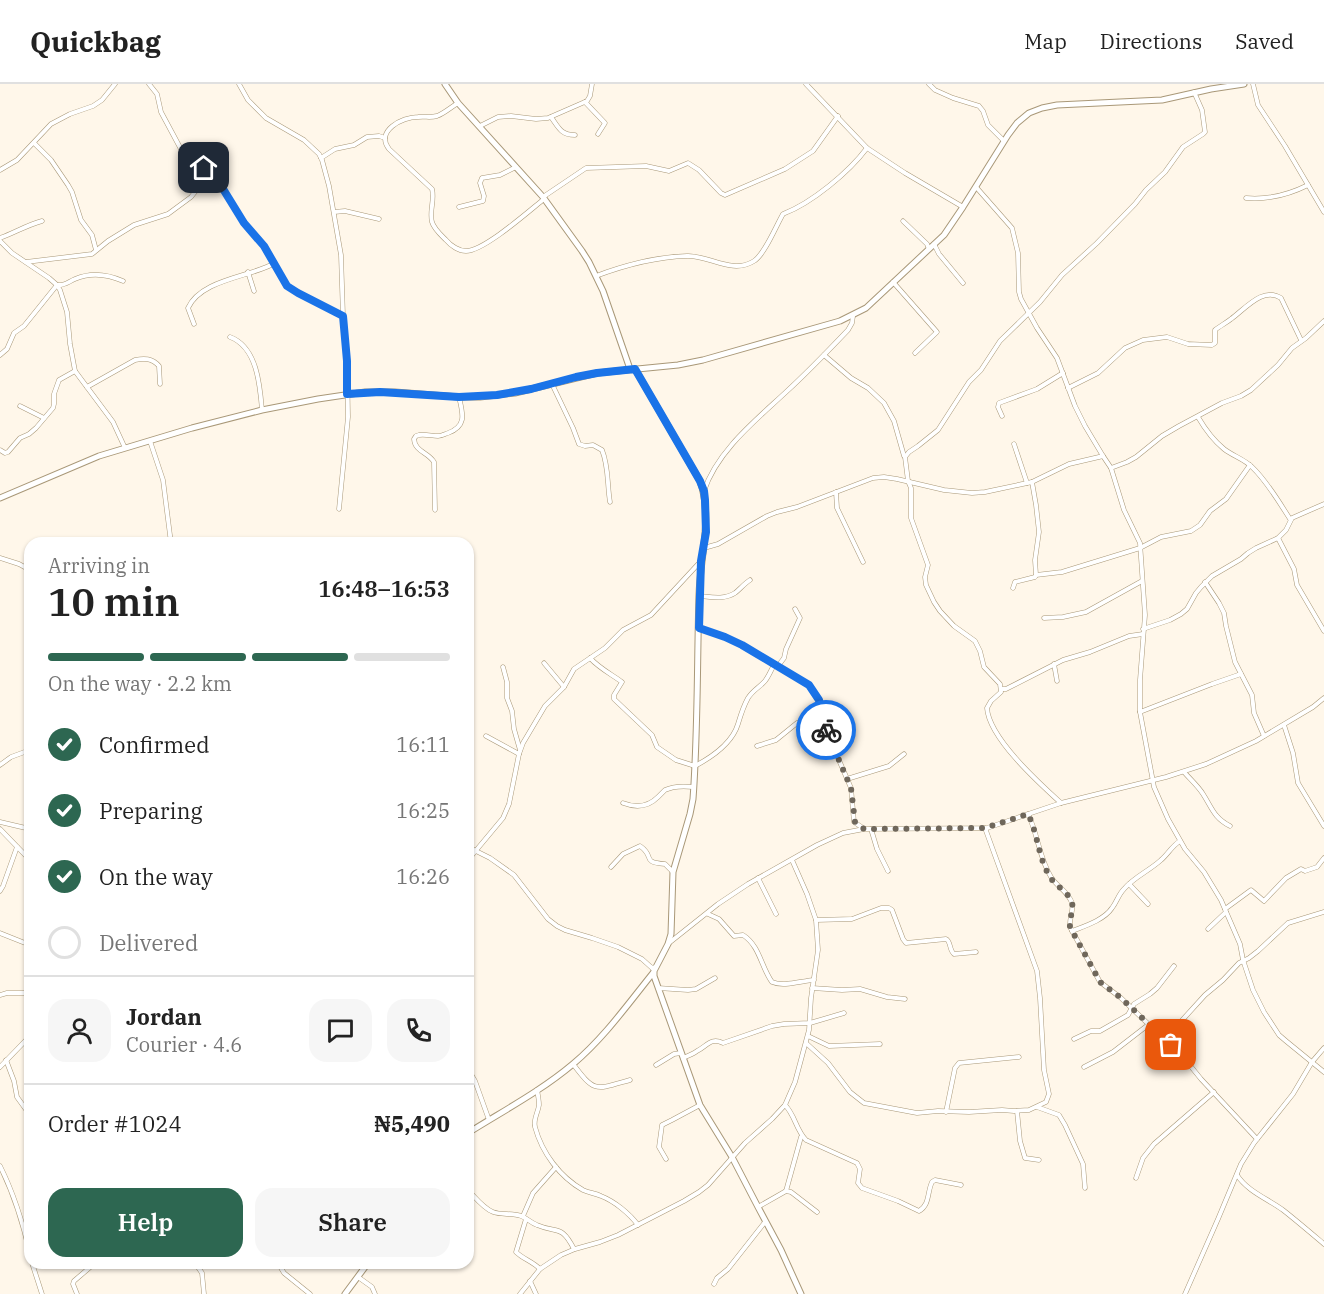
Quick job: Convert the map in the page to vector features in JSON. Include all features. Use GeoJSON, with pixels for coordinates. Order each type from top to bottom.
{"type":"FeatureCollection","features":[{"type":"Feature","properties":{"kind":"main road"},"geometry":{"type":"LineString","coordinates":[[445,84],[458,103],[544,198],[582,251],[603,291],[633,369],[700,481],[704,491],[706,532],[701,561],[699,596],[694,787],[690,814],[673,872],[671,934],[668,944],[655,969],[607,1029],[573,1064],[537,1090],[474,1129]]}},
{"type":"Feature","properties":{"kind":"main road"},"geometry":{"type":"LineString","coordinates":[[0,498],[81,463],[125,448],[262,410],[347,394],[388,392],[459,397],[515,393],[597,373],[678,365],[703,360],[840,321],[866,308],[944,235],[1004,141],[1017,123],[1029,113],[1042,108],[1080,104],[1149,102],[1210,86],[1244,84]]}},
{"type":"Feature","properties":{"kind":"main road"},"geometry":{"type":"LineString","coordinates":[[655,969],[657,988],[700,1105],[732,1157],[781,1250],[801,1294]]}},
{"type":"Feature","properties":{"kind":"main road"},"geometry":{"type":"LineString","coordinates":[[345,1294],[364,1269]]}},
{"type":"Feature","properties":{"kind":"street"},"geometry":{"type":"LineString","coordinates":[[0,170],[17,160],[60,119],[102,100],[115,84]]}},
{"type":"Feature","properties":{"kind":"street"},"geometry":{"type":"LineString","coordinates":[[148,84],[157,94],[161,112],[180,149],[186,157],[204,168],[220,184],[244,223],[258,237],[284,281],[291,289],[343,316]]}},
{"type":"Feature","properties":{"kind":"street"},"geometry":{"type":"LineString","coordinates":[[238,84],[248,100],[272,123],[304,140],[312,147],[321,158],[329,186],[341,255],[347,361],[348,417],[339,509]]}},
{"type":"Feature","properties":{"kind":"street"},"geometry":{"type":"LineString","coordinates":[[480,126],[498,117],[542,119],[551,117],[585,102],[590,96],[592,84]]}},
{"type":"Feature","properties":{"kind":"street"},"geometry":{"type":"LineString","coordinates":[[806,84],[867,148],[963,207]]}},
{"type":"Feature","properties":{"kind":"street"},"geometry":{"type":"LineString","coordinates":[[929,84],[935,90],[953,98],[981,107],[988,125],[1004,141]]}},
{"type":"Feature","properties":{"kind":"street"},"geometry":{"type":"LineString","coordinates":[[1253,84],[1258,105],[1324,212]]}},
{"type":"Feature","properties":{"kind":"street"},"geometry":{"type":"LineString","coordinates":[[904,457],[938,430],[969,382],[981,370],[1000,341],[1028,314],[1062,275],[1135,204],[1165,172],[1183,147],[1205,132],[1202,110],[1194,92]]}},
{"type":"Feature","properties":{"kind":"street"},"geometry":{"type":"LineString","coordinates":[[585,102],[605,123],[598,134]]}},
{"type":"Feature","properties":{"kind":"street"},"geometry":{"type":"LineString","coordinates":[[458,103],[434,117],[416,117],[401,122],[388,131],[385,138],[389,149],[432,189],[434,196],[432,218],[435,228],[450,245],[463,251],[477,249],[491,240],[586,168],[646,166],[669,171],[687,164],[699,170],[723,195],[728,195],[785,169],[813,151],[838,116]]}},
{"type":"Feature","properties":{"kind":"street"},"geometry":{"type":"LineString","coordinates":[[551,117],[565,134],[575,135]]}},
{"type":"Feature","properties":{"kind":"street"},"geometry":{"type":"LineString","coordinates":[[321,158],[335,149],[354,145],[367,138],[379,136],[385,138]]}},
{"type":"Feature","properties":{"kind":"street"},"geometry":{"type":"LineString","coordinates":[[34,143],[51,160],[68,185],[81,220],[92,235],[96,250]]}},
{"type":"Feature","properties":{"kind":"street"},"geometry":{"type":"LineString","coordinates":[[596,276],[644,261],[687,256],[727,266],[745,265],[757,260],[783,214],[796,209],[840,177],[867,148]]}},
{"type":"Feature","properties":{"kind":"street"},"geometry":{"type":"LineString","coordinates":[[459,207],[483,201],[484,196],[480,183],[482,178],[500,175],[516,167]]}},
{"type":"Feature","properties":{"kind":"street"},"geometry":{"type":"LineString","coordinates":[[25,262],[92,254],[134,225],[176,209],[195,192],[204,168]]}},
{"type":"Feature","properties":{"kind":"street"},"geometry":{"type":"LineString","coordinates":[[1246,198],[1277,197],[1308,185]]}},
{"type":"Feature","properties":{"kind":"street"},"geometry":{"type":"LineString","coordinates":[[976,187],[1012,228],[1018,253],[1019,292],[1028,314],[1057,358],[1084,426],[1111,468],[1124,510],[1138,539],[1145,615],[1139,690],[1140,712],[1152,781],[1180,841],[1211,883],[1226,910],[1240,944],[1257,1000],[1272,1025],[1286,1041],[1324,1072]]}},
{"type":"Feature","properties":{"kind":"street"},"geometry":{"type":"LineString","coordinates":[[334,212],[345,211],[379,219]]}},
{"type":"Feature","properties":{"kind":"street"},"geometry":{"type":"LineString","coordinates":[[42,221],[0,239],[12,253],[57,285],[68,312],[75,371],[113,422],[125,448]]}},
{"type":"Feature","properties":{"kind":"street"},"geometry":{"type":"LineString","coordinates":[[903,221],[939,254],[963,284]]}},
{"type":"Feature","properties":{"kind":"street"},"geometry":{"type":"LineString","coordinates":[[194,324],[188,308],[194,298],[227,279],[275,263]]}},
{"type":"Feature","properties":{"kind":"street"},"geometry":{"type":"LineString","coordinates":[[248,272],[254,291]]}},
{"type":"Feature","properties":{"kind":"street"},"geometry":{"type":"LineString","coordinates":[[57,285],[64,285],[80,277],[94,274],[107,275],[123,281]]}},
{"type":"Feature","properties":{"kind":"street"},"geometry":{"type":"LineString","coordinates":[[893,282],[937,332],[915,353]]}},
{"type":"Feature","properties":{"kind":"street"},"geometry":{"type":"LineString","coordinates":[[0,355],[7,349],[14,333],[24,326],[57,285]]}},
{"type":"Feature","properties":{"kind":"street"},"geometry":{"type":"LineString","coordinates":[[1068,388],[1098,373],[1125,348],[1143,340],[1167,337],[1188,344],[1212,345],[1215,340],[1215,330],[1264,296],[1273,295],[1281,298],[1301,341]]}},
{"type":"Feature","properties":{"kind":"street"},"geometry":{"type":"LineString","coordinates":[[704,491],[709,476],[739,437],[848,330],[853,316]]}},
{"type":"Feature","properties":{"kind":"street"},"geometry":{"type":"LineString","coordinates":[[1111,468],[1137,457],[1162,436],[1251,390],[1278,365],[1292,348],[1324,321]]}},
{"type":"Feature","properties":{"kind":"street"},"geometry":{"type":"LineString","coordinates":[[230,337],[240,342],[251,355],[262,410]]}},
{"type":"Feature","properties":{"kind":"street"},"geometry":{"type":"LineString","coordinates":[[824,355],[884,403],[894,421],[911,489],[911,518],[926,559],[925,582],[930,595],[949,621],[975,641],[984,667],[1002,689]]}},
{"type":"Feature","properties":{"kind":"street"},"geometry":{"type":"LineString","coordinates":[[87,387],[142,358],[159,366],[160,384]]}},
{"type":"Feature","properties":{"kind":"street"},"geometry":{"type":"LineString","coordinates":[[0,450],[8,452],[20,438],[32,432],[54,404],[54,394],[59,380],[75,371]]}},
{"type":"Feature","properties":{"kind":"street"},"geometry":{"type":"LineString","coordinates":[[1002,416],[998,407],[999,403],[1037,389],[1063,373]]}},
{"type":"Feature","properties":{"kind":"street"},"geometry":{"type":"LineString","coordinates":[[551,384],[579,444],[593,445],[602,450],[608,477],[610,502]]}},
{"type":"Feature","properties":{"kind":"street"},"geometry":{"type":"LineString","coordinates":[[435,510],[434,462],[429,455],[419,450],[414,439],[419,435],[440,436],[456,430],[462,420],[459,397]]}},
{"type":"Feature","properties":{"kind":"street"},"geometry":{"type":"LineString","coordinates":[[20,406],[44,418]]}},
{"type":"Feature","properties":{"kind":"street"},"geometry":{"type":"LineString","coordinates":[[1198,417],[1215,441],[1250,465],[1290,519]]}},
{"type":"Feature","properties":{"kind":"street"},"geometry":{"type":"LineString","coordinates":[[150,441],[163,480],[170,537]]}},
{"type":"Feature","properties":{"kind":"street"},"geometry":{"type":"LineString","coordinates":[[1014,444],[1030,482],[1039,532],[1035,560],[1036,575]]}},
{"type":"Feature","properties":{"kind":"street"},"geometry":{"type":"LineString","coordinates":[[704,548],[718,544],[766,516],[797,507],[876,477],[890,477],[933,488],[972,492],[997,490],[1030,482],[1069,464],[1103,456]]}},
{"type":"Feature","properties":{"kind":"street"},"geometry":{"type":"LineString","coordinates":[[1013,588],[1015,582],[1036,575],[1062,572],[1140,548],[1161,537],[1191,531],[1200,525],[1210,511],[1227,499],[1250,465]]}},
{"type":"Feature","properties":{"kind":"street"},"geometry":{"type":"LineString","coordinates":[[836,492],[837,508],[863,562]]}},
{"type":"Feature","properties":{"kind":"street"},"geometry":{"type":"LineString","coordinates":[[1143,628],[1170,620],[1181,614],[1212,576],[1256,548],[1278,538],[1286,530],[1290,519],[1324,504]]}},
{"type":"Feature","properties":{"kind":"street"},"geometry":{"type":"LineString","coordinates":[[1278,538],[1294,569],[1297,585],[1324,631]]}},
{"type":"Feature","properties":{"kind":"street"},"geometry":{"type":"LineString","coordinates":[[0,558],[24,567]]}},
{"type":"Feature","properties":{"kind":"street"},"geometry":{"type":"LineString","coordinates":[[655,969],[642,958],[618,947],[557,926],[548,919],[514,875],[490,858],[475,851],[503,818],[509,804],[519,752],[545,706],[564,687],[574,669],[605,648],[623,630],[651,615],[701,561]]}},
{"type":"Feature","properties":{"kind":"street"},"geometry":{"type":"LineString","coordinates":[[699,596],[729,596],[750,580]]}},
{"type":"Feature","properties":{"kind":"street"},"geometry":{"type":"LineString","coordinates":[[1044,618],[1086,612],[1143,580]]}},
{"type":"Feature","properties":{"kind":"street"},"geometry":{"type":"LineString","coordinates":[[1205,582],[1224,613],[1232,653],[1252,695],[1254,713],[1264,736]]}},
{"type":"Feature","properties":{"kind":"street"},"geometry":{"type":"LineString","coordinates":[[590,658],[622,682],[614,699],[652,735],[657,747],[676,760],[695,766],[708,759],[729,741],[738,726],[741,712],[750,695],[784,658],[786,648],[800,618],[795,609]]}},
{"type":"Feature","properties":{"kind":"street"},"geometry":{"type":"LineString","coordinates":[[699,628],[734,641],[809,685],[819,700],[822,717],[852,793],[853,819],[864,829]]}},
{"type":"Feature","properties":{"kind":"street"},"geometry":{"type":"LineString","coordinates":[[1061,803],[1026,770],[1004,744],[989,721],[988,704],[1002,689],[1054,664],[1129,636],[1143,634]]}},
{"type":"Feature","properties":{"kind":"street"},"geometry":{"type":"LineString","coordinates":[[544,663],[564,687]]}},
{"type":"Feature","properties":{"kind":"street"},"geometry":{"type":"LineString","coordinates":[[1054,664],[1057,681]]}},
{"type":"Feature","properties":{"kind":"street"},"geometry":{"type":"LineString","coordinates":[[503,667],[507,682],[507,698],[512,711],[519,752]]}},
{"type":"Feature","properties":{"kind":"street"},"geometry":{"type":"LineString","coordinates":[[1140,712],[1241,674]]}},
{"type":"Feature","properties":{"kind":"street"},"geometry":{"type":"LineString","coordinates":[[668,944],[718,904],[758,878],[836,836],[864,829],[985,828],[1061,803],[1184,772],[1264,736],[1324,698]]}},
{"type":"Feature","properties":{"kind":"street"},"geometry":{"type":"LineString","coordinates":[[757,746],[776,740],[797,723],[822,717]]}},
{"type":"Feature","properties":{"kind":"street"},"geometry":{"type":"LineString","coordinates":[[1284,725],[1293,753],[1298,783],[1324,825]]}},
{"type":"Feature","properties":{"kind":"street"},"geometry":{"type":"LineString","coordinates":[[486,736],[519,752]]}},
{"type":"Feature","properties":{"kind":"street"},"geometry":{"type":"LineString","coordinates":[[0,765],[11,757],[24,752]]}},
{"type":"Feature","properties":{"kind":"street"},"geometry":{"type":"LineString","coordinates":[[847,779],[889,766],[904,754]]}},
{"type":"Feature","properties":{"kind":"street"},"geometry":{"type":"LineString","coordinates":[[1184,772],[1202,792],[1217,817],[1230,826]]}},
{"type":"Feature","properties":{"kind":"street"},"geometry":{"type":"LineString","coordinates":[[623,804],[644,806],[666,789],[694,787]]}},
{"type":"Feature","properties":{"kind":"street"},"geometry":{"type":"LineString","coordinates":[[1028,814],[1045,867],[1052,880],[1064,891],[1072,904],[1069,918],[1072,932],[1100,982],[1132,1008],[1184,1058],[1257,1138]]}},
{"type":"Feature","properties":{"kind":"street"},"geometry":{"type":"LineString","coordinates":[[0,822],[24,828]]}},
{"type":"Feature","properties":{"kind":"street"},"geometry":{"type":"LineString","coordinates":[[806,1043],[828,1063],[850,1092],[864,1103],[908,1112],[969,1112],[1029,1110],[1046,1102],[1049,1094],[1044,1070],[1039,983],[1032,954],[985,828]]}},
{"type":"Feature","properties":{"kind":"street"},"geometry":{"type":"LineString","coordinates":[[0,829],[24,854]]}},
{"type":"Feature","properties":{"kind":"street"},"geometry":{"type":"LineString","coordinates":[[871,829],[877,849],[888,871]]}},
{"type":"Feature","properties":{"kind":"street"},"geometry":{"type":"LineString","coordinates":[[1072,932],[1109,912],[1119,894],[1129,884],[1162,859],[1180,841]]}},
{"type":"Feature","properties":{"kind":"street"},"geometry":{"type":"LineString","coordinates":[[611,867],[623,854],[640,846],[645,850],[651,862],[665,864],[673,872]]}},
{"type":"Feature","properties":{"kind":"street"},"geometry":{"type":"LineString","coordinates":[[0,891],[17,847]]}},
{"type":"Feature","properties":{"kind":"street"},"geometry":{"type":"LineString","coordinates":[[1208,929],[1226,910],[1251,890],[1264,901],[1286,878],[1301,869],[1305,871],[1317,867],[1324,858]]}},
{"type":"Feature","properties":{"kind":"street"},"geometry":{"type":"LineString","coordinates":[[520,1294],[540,1269],[561,1255],[608,1239],[699,1192],[785,1105],[795,1082],[808,1036],[818,950],[816,920],[792,860]]}},
{"type":"Feature","properties":{"kind":"street"},"geometry":{"type":"LineString","coordinates":[[758,878],[776,914]]}},
{"type":"Feature","properties":{"kind":"street"},"geometry":{"type":"LineString","coordinates":[[1129,884],[1148,904]]}},
{"type":"Feature","properties":{"kind":"street"},"geometry":{"type":"LineString","coordinates":[[816,920],[852,919],[881,908],[889,908],[906,943],[946,939],[949,940],[954,954],[976,952]]}},
{"type":"Feature","properties":{"kind":"street"},"geometry":{"type":"LineString","coordinates":[[1166,1041],[1205,995],[1288,923],[1324,912]]}},
{"type":"Feature","properties":{"kind":"street"},"geometry":{"type":"LineString","coordinates":[[708,914],[719,919],[734,936],[743,935],[750,940],[772,982],[784,985],[813,980]]}},
{"type":"Feature","properties":{"kind":"street"},"geometry":{"type":"LineString","coordinates":[[0,933],[24,943]]}},
{"type":"Feature","properties":{"kind":"street"},"geometry":{"type":"LineString","coordinates":[[1074,1039],[1091,1031],[1100,1031],[1128,1015],[1134,1004],[1157,988],[1174,966]]}},
{"type":"Feature","properties":{"kind":"street"},"geometry":{"type":"LineString","coordinates":[[657,988],[696,989],[715,978]]}},
{"type":"Feature","properties":{"kind":"street"},"geometry":{"type":"LineString","coordinates":[[812,988],[827,990],[860,988],[887,997],[905,999]]}},
{"type":"Feature","properties":{"kind":"street"},"geometry":{"type":"LineString","coordinates":[[0,995],[24,993]]}},
{"type":"Feature","properties":{"kind":"street"},"geometry":{"type":"LineString","coordinates":[[656,1065],[674,1054],[695,1053],[711,1041],[723,1043],[772,1026],[810,1023],[844,1013]]}},
{"type":"Feature","properties":{"kind":"street"},"geometry":{"type":"LineString","coordinates":[[1084,1067],[1113,1052],[1148,1025]]}},
{"type":"Feature","properties":{"kind":"street"},"geometry":{"type":"LineString","coordinates":[[808,1036],[829,1046],[880,1044]]}},
{"type":"Feature","properties":{"kind":"street"},"geometry":{"type":"LineString","coordinates":[[0,1067],[24,1044]]}},
{"type":"Feature","properties":{"kind":"street"},"geometry":{"type":"LineString","coordinates":[[1185,1294],[1241,1164],[1257,1138],[1293,1094],[1312,1062],[1324,1048]]}},
{"type":"Feature","properties":{"kind":"street"},"geometry":{"type":"LineString","coordinates":[[946,1112],[955,1068],[959,1063],[1019,1057]]}},
{"type":"Feature","properties":{"kind":"street"},"geometry":{"type":"LineString","coordinates":[[6,1060],[17,1097],[24,1107]]}},
{"type":"Feature","properties":{"kind":"street"},"geometry":{"type":"LineString","coordinates":[[573,1064],[591,1085],[598,1087],[630,1080]]}},
{"type":"Feature","properties":{"kind":"street"},"geometry":{"type":"LineString","coordinates":[[474,1079],[489,1120]]}},
{"type":"Feature","properties":{"kind":"street"},"geometry":{"type":"LineString","coordinates":[[537,1090],[539,1104],[535,1126],[542,1144],[556,1167],[584,1190],[599,1195],[630,1215],[638,1225]]}},
{"type":"Feature","properties":{"kind":"street"},"geometry":{"type":"LineString","coordinates":[[1136,1178],[1143,1158],[1154,1144],[1214,1092]]}},
{"type":"Feature","properties":{"kind":"street"},"geometry":{"type":"LineString","coordinates":[[666,1159],[659,1147],[662,1125],[700,1105]]}},
{"type":"Feature","properties":{"kind":"street"},"geometry":{"type":"LineString","coordinates":[[785,1105],[792,1113],[806,1140],[857,1164],[860,1169],[858,1183],[862,1188],[919,1211],[924,1208],[932,1182],[935,1180],[961,1185]]}},
{"type":"Feature","properties":{"kind":"street"},"geometry":{"type":"LineString","coordinates":[[1037,1107],[1059,1115],[1065,1125],[1083,1164],[1085,1188]]}},
{"type":"Feature","properties":{"kind":"street"},"geometry":{"type":"LineString","coordinates":[[1017,1111],[1020,1141],[1025,1158],[1040,1160]]}},
{"type":"Feature","properties":{"kind":"street"},"geometry":{"type":"LineString","coordinates":[[786,1191],[801,1134]]}},
{"type":"Feature","properties":{"kind":"street"},"geometry":{"type":"LineString","coordinates":[[0,1166],[11,1190],[24,1230]]}},
{"type":"Feature","properties":{"kind":"street"},"geometry":{"type":"LineString","coordinates":[[540,1269],[516,1252],[533,1193],[556,1167]]}},
{"type":"Feature","properties":{"kind":"street"},"geometry":{"type":"LineString","coordinates":[[1237,1174],[1263,1198],[1282,1210],[1324,1244]]}},
{"type":"Feature","properties":{"kind":"street"},"geometry":{"type":"LineString","coordinates":[[758,1207],[786,1191],[791,1192],[817,1212]]}},
{"type":"Feature","properties":{"kind":"street"},"geometry":{"type":"LineString","coordinates":[[474,1196],[482,1205],[494,1212],[525,1218],[536,1225],[558,1229],[574,1249]]}},
{"type":"Feature","properties":{"kind":"street"},"geometry":{"type":"LineString","coordinates":[[714,1284],[765,1222]]}},
{"type":"Feature","properties":{"kind":"street"},"geometry":{"type":"LineString","coordinates":[[34,1269],[42,1294]]}},
{"type":"Feature","properties":{"kind":"street"},"geometry":{"type":"LineString","coordinates":[[77,1294],[74,1281],[88,1269]]}},
{"type":"Feature","properties":{"kind":"street"},"geometry":{"type":"LineString","coordinates":[[199,1269],[202,1273],[204,1294]]}},
{"type":"Feature","properties":{"kind":"street"},"geometry":{"type":"LineString","coordinates":[[282,1269],[310,1294]]}},
{"type":"Feature","properties":{"kind":"street"},"geometry":{"type":"LineString","coordinates":[[358,1277],[372,1287],[375,1294]]}},
{"type":"Feature","properties":{"kind":"street"},"geometry":{"type":"LineString","coordinates":[[530,1281],[536,1294]]}},
{"type":"Feature","properties":{"kind":"way so far"},"geometry":{"type":"LineString","coordinates":[[826,730],[851,788],[853,819],[864,829],[985,828],[1028,814],[1045,867],[1052,880],[1069,897],[1072,904],[1070,927],[1094,973],[1100,982],[1121,998],[1171,1045]]}},
{"type":"Feature","properties":{"kind":"route"},"geometry":{"type":"LineString","coordinates":[[204,168],[215,177],[244,223],[258,237],[287,286],[343,316],[347,394],[380,392],[480,397],[515,393],[597,373],[635,369],[662,413],[704,491],[706,532],[701,561],[699,628],[742,645],[809,685],[819,700],[826,730]]}}]}
